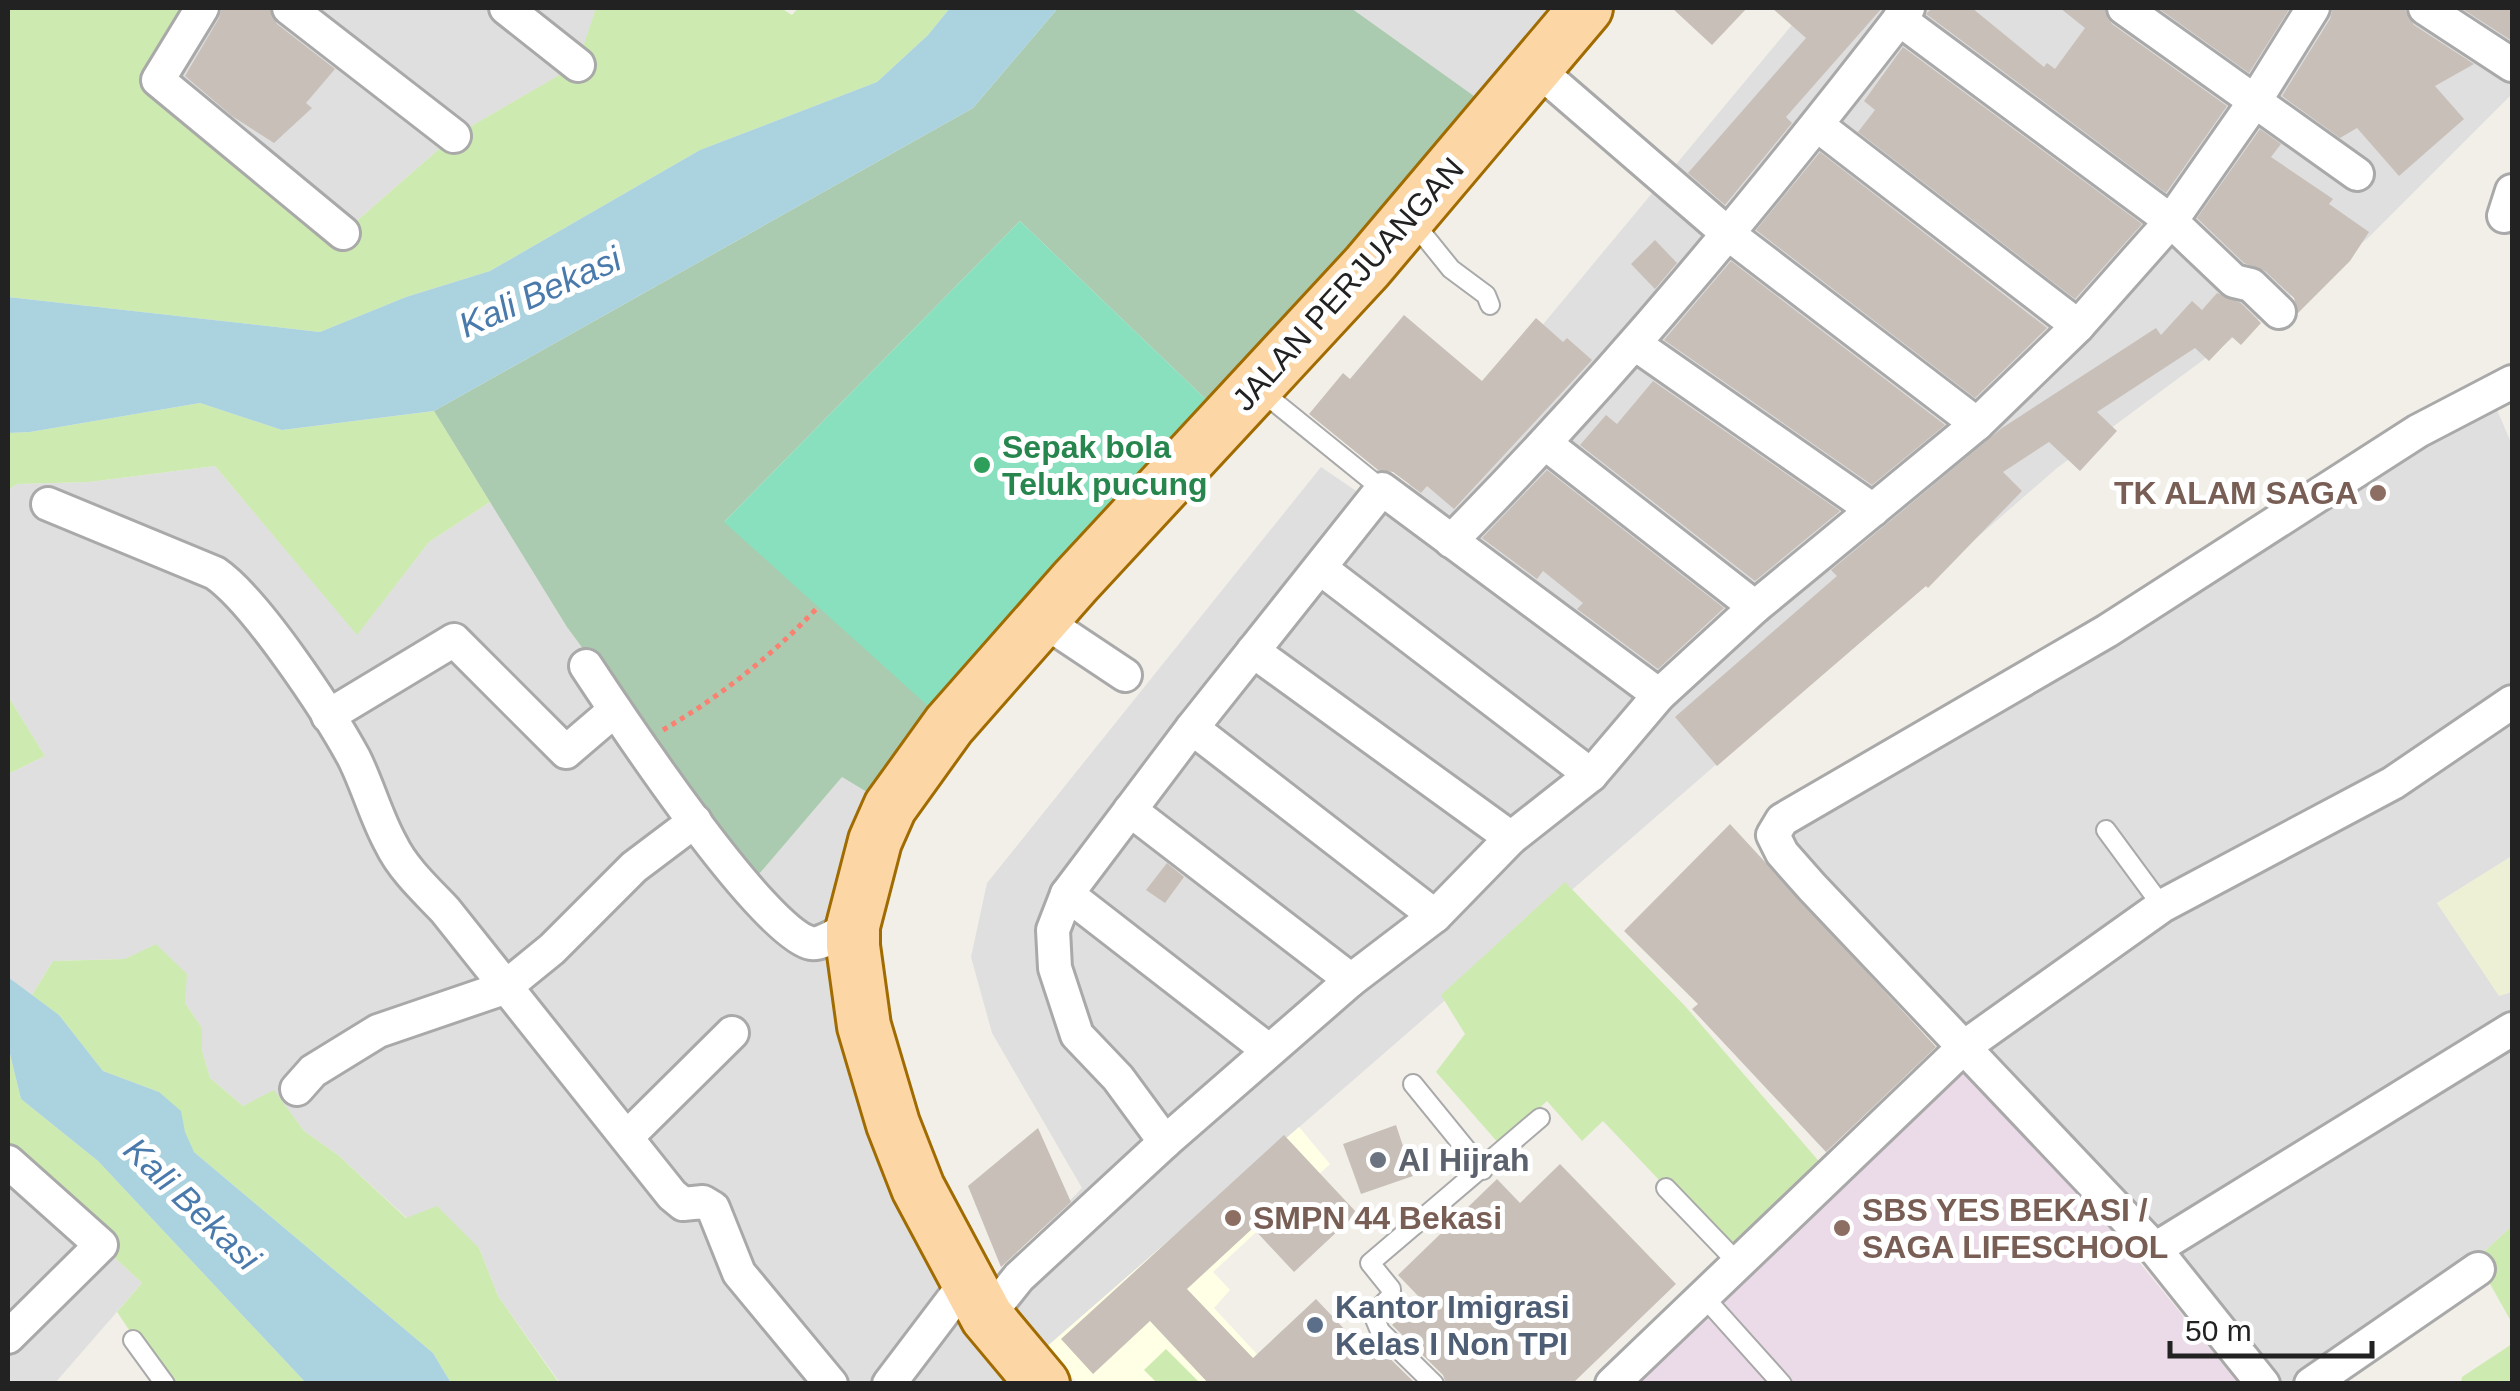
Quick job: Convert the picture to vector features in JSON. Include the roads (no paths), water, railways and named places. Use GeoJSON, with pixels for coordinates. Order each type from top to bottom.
{"type":"FeatureCollection","features":[{"type":"Feature","properties":{"kind":"main road","name":"JALAN PERJUANGAN"},"geometry":{"type":"LineString","coordinates":[[1043,1384],[977,1299],[918,1188],[893,1124],[864,1026],[852,926],[875,841],[890,808],[949,725],[1075,582],[1410,219],[1586,8]]}},
{"type":"Feature","properties":{"kind":"street"},"geometry":{"type":"LineString","coordinates":[[202,8],[158,80],[343,233]]}},
{"type":"Feature","properties":{"kind":"street"},"geometry":{"type":"LineString","coordinates":[[289,8],[454,136]]}},
{"type":"Feature","properties":{"kind":"street"},"geometry":{"type":"LineString","coordinates":[[506,8],[578,64]]}},
{"type":"Feature","properties":{"kind":"street"},"geometry":{"type":"LineString","coordinates":[[2124,8],[2357,174]]}},
{"type":"Feature","properties":{"kind":"street"},"geometry":{"type":"LineString","coordinates":[[889,1384],[977,1299],[1020,1277],[1268,1050],[1435,916],[1510,838],[1592,774],[1659,695],[1755,607],[1977,424],[2078,326],[2172,221],[2313,8]]}},
{"type":"Feature","properties":{"kind":"street"},"geometry":{"type":"LineString","coordinates":[[2424,8],[2512,66]]}},
{"type":"Feature","properties":{"kind":"street"},"geometry":{"type":"LineString","coordinates":[[1451,540],[1546,444],[1634,344],[1817,125],[1904,13],[2172,221],[2234,281],[2251,285],[2279,312]]}},
{"type":"Feature","properties":{"kind":"street"},"geometry":{"type":"LineString","coordinates":[[1536,68],[1726,233],[1977,424]]}},
{"type":"Feature","properties":{"kind":"street"},"geometry":{"type":"LineString","coordinates":[[1817,125],[2078,326]]}},
{"type":"Feature","properties":{"kind":"street"},"geometry":{"type":"LineString","coordinates":[[1634,344],[1874,510]]}},
{"type":"Feature","properties":{"kind":"street"},"geometry":{"type":"LineString","coordinates":[[2263,1384],[2155,1249],[1782,853],[1773,835],[1782,820],[2107,631],[2418,431],[2512,382]]}},
{"type":"Feature","properties":{"kind":"street"},"geometry":{"type":"LineString","coordinates":[[1546,444],[1755,607]]}},
{"type":"Feature","properties":{"kind":"street"},"geometry":{"type":"LineString","coordinates":[[1164,1142],[1118,1078],[1078,1035],[1055,968],[1053,930],[1067,894],[1192,728],[1382,490],[1659,695]]}},
{"type":"Feature","properties":{"kind":"street"},"geometry":{"type":"LineString","coordinates":[[48,504],[222,578],[249,606],[353,756],[392,846],[678,1201],[704,1202],[713,1208],[738,1273],[832,1384]]}},
{"type":"Feature","properties":{"kind":"street"},"geometry":{"type":"LineString","coordinates":[[1320,568],[1592,774]]}},
{"type":"Feature","properties":{"kind":"street"},"geometry":{"type":"LineString","coordinates":[[1044,621],[1125,675]]}},
{"type":"Feature","properties":{"kind":"street"},"geometry":{"type":"LineString","coordinates":[[328,716],[454,640],[566,752],[615,710]]}},
{"type":"Feature","properties":{"kind":"street"},"geometry":{"type":"LineString","coordinates":[[1254,651],[1510,838]]}},
{"type":"Feature","properties":{"kind":"street"},"geometry":{"type":"LineString","coordinates":[[586,666],[695,821],[747,888],[781,924],[816,944],[852,926]]}},
{"type":"Feature","properties":{"kind":"street"},"geometry":{"type":"LineString","coordinates":[[1612,1384],[1964,1047],[2162,906],[2393,783],[2512,702]]}},
{"type":"Feature","properties":{"kind":"street"},"geometry":{"type":"LineString","coordinates":[[1192,728],[1435,916]]}},
{"type":"Feature","properties":{"kind":"street"},"geometry":{"type":"LineString","coordinates":[[1130,810],[1351,980]]}},
{"type":"Feature","properties":{"kind":"street"},"geometry":{"type":"LineString","coordinates":[[298,1089],[313,1072],[378,1032],[504,988],[552,950],[634,867],[695,821]]}},
{"type":"Feature","properties":{"kind":"street"},"geometry":{"type":"LineString","coordinates":[[1067,894],[1268,1050]]}},
{"type":"Feature","properties":{"kind":"street"},"geometry":{"type":"LineString","coordinates":[[2155,1249],[2512,1029]]}},
{"type":"Feature","properties":{"kind":"street"},"geometry":{"type":"LineString","coordinates":[[627,1137],[732,1033]]}},
{"type":"Feature","properties":{"kind":"street"},"geometry":{"type":"LineString","coordinates":[[8,1161],[101,1246],[8,1337]]}},
{"type":"Feature","properties":{"kind":"street"},"geometry":{"type":"LineString","coordinates":[[2311,1384],[2478,1269]]}},
{"type":"Feature","properties":{"kind":"lane"},"geometry":{"type":"LineString","coordinates":[[1410,219],[1450,269],[1486,295],[1490,304]]}},
{"type":"Feature","properties":{"kind":"lane"},"geometry":{"type":"LineString","coordinates":[[1257,387],[1382,490]]}},
{"type":"Feature","properties":{"kind":"lane"},"geometry":{"type":"LineString","coordinates":[[2106,830],[2162,906]]}},
{"type":"Feature","properties":{"kind":"lane"},"geometry":{"type":"LineString","coordinates":[[1414,1084],[1483,1170]]}},
{"type":"Feature","properties":{"kind":"lane"},"geometry":{"type":"LineString","coordinates":[[1434,1384],[1380,1331],[1373,1314],[1390,1296],[1391,1289],[1370,1262],[1540,1118]]}},
{"type":"Feature","properties":{"kind":"lane"},"geometry":{"type":"LineString","coordinates":[[1666,1188],[1737,1262]]}},
{"type":"Feature","properties":{"kind":"lane"},"geometry":{"type":"LineString","coordinates":[[1704,1297],[1782,1384]]}},
{"type":"Feature","properties":{"kind":"lane"},"geometry":{"type":"LineString","coordinates":[[133,1340],[164,1384]]}},
{"type":"Feature","properties":{"kind":"water","name":"Kali Bekasi"},"geometry":{"type":"Polygon","coordinates":[[[950,8],[1058,8],[973,108],[434,411],[282,430],[200,403],[8,433],[8,297],[320,332],[406,297],[490,271],[700,150],[877,82],[928,35],[950,8]]]}},
{"type":"Feature","properties":{"kind":"water","name":"Kali Bekasi"},"geometry":{"type":"Polygon","coordinates":[[[8,977],[59,1015],[103,1071],[159,1092],[181,1111],[194,1152],[433,1353],[451,1383],[306,1383],[98,1161],[21,1099],[8,1046],[8,977]]]}},
{"type":"Feature","properties":{"kind":"place","name":"Sepak bola Teluk pucung"},"geometry":{"type":"Point","coordinates":[982,465]}},
{"type":"Feature","properties":{"kind":"place","name":"TK ALAM SAGA"},"geometry":{"type":"Point","coordinates":[2378,493]}},
{"type":"Feature","properties":{"kind":"place","name":"Al Hijrah"},"geometry":{"type":"Point","coordinates":[1378,1160]}},
{"type":"Feature","properties":{"kind":"place","name":"SMPN 44 Bekasi"},"geometry":{"type":"Point","coordinates":[1233,1218]}},
{"type":"Feature","properties":{"kind":"place","name":"SBS YES BEKASI / SAGA LIFESCHOOL"},"geometry":{"type":"Point","coordinates":[1842,1228]}},
{"type":"Feature","properties":{"kind":"place","name":"Kantor Imigrasi Kelas I Non TPI"},"geometry":{"type":"Point","coordinates":[1315,1325]}}]}
